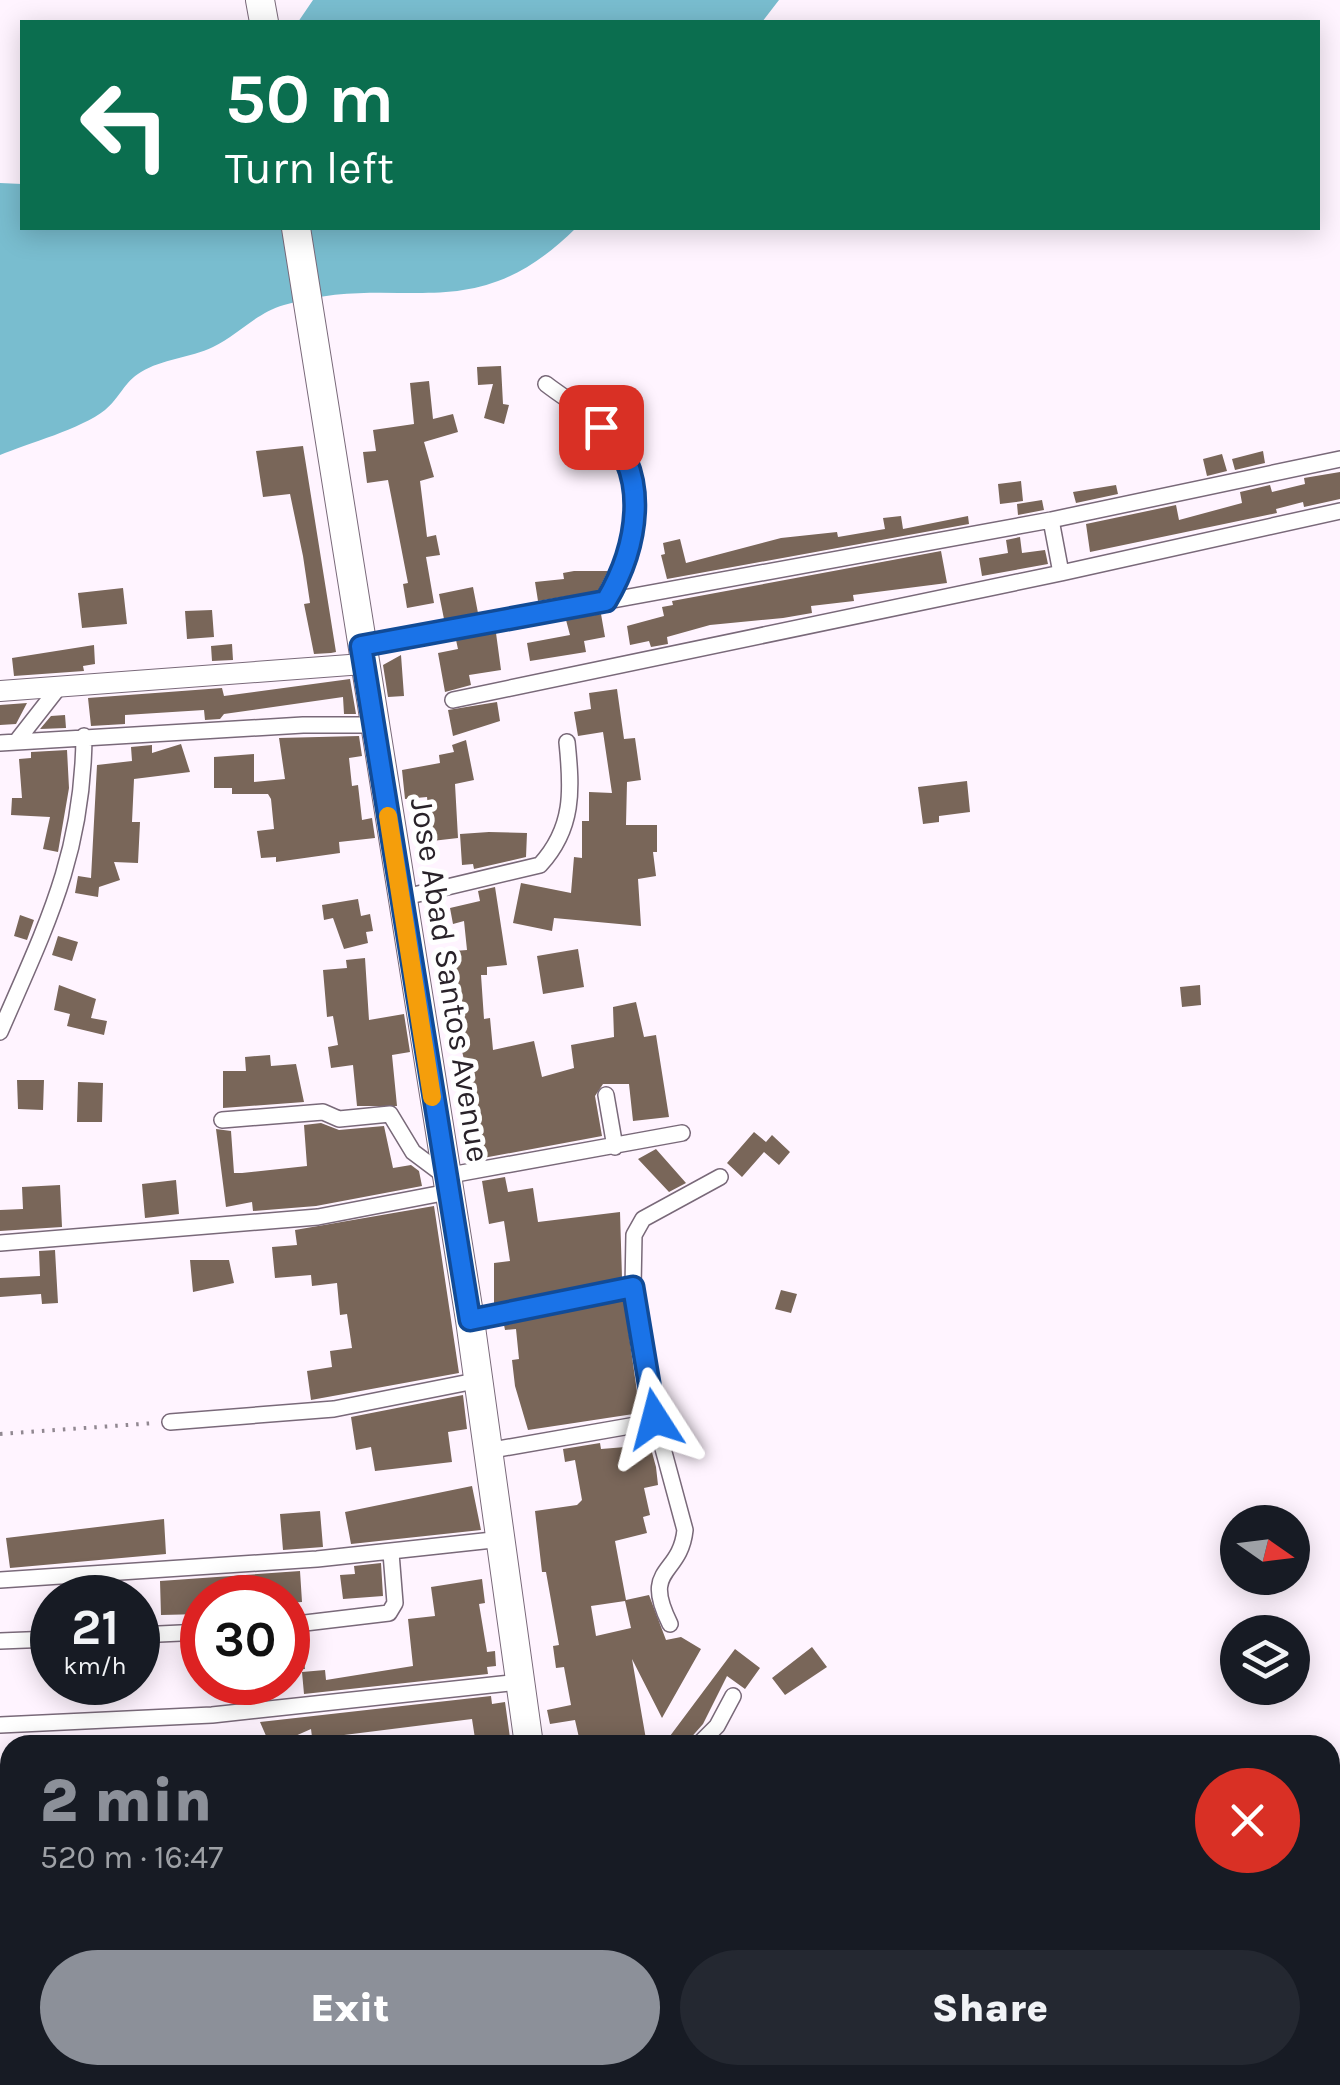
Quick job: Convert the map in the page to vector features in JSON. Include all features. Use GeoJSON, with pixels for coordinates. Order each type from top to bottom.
{"type":"FeatureCollection","features":[{"type":"Feature","properties":{"kind":"highway","name":"Jose Abad Santos Avenue"},"geometry":{"type":"LineString","coordinates":[[296,230],[340,525],[470,1320],[475,1381],[502,1539],[528,1735]]}},
{"type":"Feature","properties":{"kind":"street"},"geometry":{"type":"LineString","coordinates":[[546,384],[618,442],[630,464],[634,532],[624,570],[606,601]]}},
{"type":"Feature","properties":{"kind":"street"},"geometry":{"type":"LineString","coordinates":[[0,690],[362,655],[606,601],[1051,520],[1340,458]]}},
{"type":"Feature","properties":{"kind":"street"},"geometry":{"type":"LineString","coordinates":[[453,700],[1340,511]]}},
{"type":"Feature","properties":{"kind":"street"},"geometry":{"type":"LineString","coordinates":[[1051,520],[1060,573]]}},
{"type":"Feature","properties":{"kind":"street"},"geometry":{"type":"LineString","coordinates":[[8,742],[59,687]]}},
{"type":"Feature","properties":{"kind":"street"},"geometry":{"type":"LineString","coordinates":[[8,742],[374,725]]}},
{"type":"Feature","properties":{"kind":"street"},"geometry":{"type":"LineString","coordinates":[[0,1032],[69,867],[84,798],[84,736]]}},
{"type":"Feature","properties":{"kind":"street"},"geometry":{"type":"LineString","coordinates":[[401,898],[540,865],[554,850],[568,821],[572,792],[567,742]]}},
{"type":"Feature","properties":{"kind":"street"},"geometry":{"type":"LineString","coordinates":[[606,1095],[614,1147]]}},
{"type":"Feature","properties":{"kind":"street"},"geometry":{"type":"LineString","coordinates":[[222,1120],[323,1112],[339,1119],[390,1114],[412,1152],[446,1184]]}},
{"type":"Feature","properties":{"kind":"street"},"geometry":{"type":"LineString","coordinates":[[0,1243],[318,1217],[446,1184],[682,1133]]}},
{"type":"Feature","properties":{"kind":"street"},"geometry":{"type":"LineString","coordinates":[[670,1624],[657,1599],[660,1580],[684,1540],[685,1530],[655,1419],[633,1287],[634,1235],[644,1219],[720,1178]]}},
{"type":"Feature","properties":{"kind":"street"},"geometry":{"type":"LineString","coordinates":[[470,1320],[633,1287]]}},
{"type":"Feature","properties":{"kind":"street"},"geometry":{"type":"LineString","coordinates":[[170,1422],[334,1409],[475,1381]]}},
{"type":"Feature","properties":{"kind":"street"},"geometry":{"type":"LineString","coordinates":[[487,1451],[647,1424],[655,1419]]}},
{"type":"Feature","properties":{"kind":"street"},"geometry":{"type":"LineString","coordinates":[[0,1580],[391,1552],[502,1539]]}},
{"type":"Feature","properties":{"kind":"street"},"geometry":{"type":"LineString","coordinates":[[310,1622],[388,1612],[396,1604],[391,1552]]}},
{"type":"Feature","properties":{"kind":"street"},"geometry":{"type":"LineString","coordinates":[[0,1641],[30,1639]]}},
{"type":"Feature","properties":{"kind":"street"},"geometry":{"type":"LineString","coordinates":[[0,1725],[212,1716],[520,1682]]}},
{"type":"Feature","properties":{"kind":"street"},"geometry":{"type":"LineString","coordinates":[[708,1735],[733,1696]]}},
{"type":"Feature","properties":{"kind":"path"},"geometry":{"type":"LineString","coordinates":[[0,1434],[170,1422]]}},
{"type":"Feature","properties":{"kind":"water"},"geometry":{"type":"Polygon","coordinates":[[[313,0],[779,0],[764,20],[299,20],[313,0]]]}},
{"type":"Feature","properties":{"kind":"water"},"geometry":{"type":"Polygon","coordinates":[[[0,183],[20,184],[20,230],[574,230],[538,260],[502,279],[468,289],[326,296],[284,305],[213,347],[141,372],[95,417],[0,455],[0,183]]]}},
{"type":"Feature","properties":{"kind":"building"},"geometry":{"type":"Polygon","coordinates":[[[501,366],[503,404],[509,405],[504,424],[484,418],[493,384],[478,385],[477,367],[501,366]]]}},
{"type":"Feature","properties":{"kind":"building"},"geometry":{"type":"Polygon","coordinates":[[[429,381],[433,419],[453,414],[458,432],[424,442],[434,477],[420,481],[427,537],[436,535],[440,555],[426,557],[434,603],[407,608],[403,584],[408,583],[388,480],[367,483],[363,452],[376,451],[373,430],[414,424],[410,383],[429,381]]]}},
{"type":"Feature","properties":{"kind":"building"},"geometry":{"type":"Polygon","coordinates":[[[303,446],[336,652],[331,653],[314,654],[304,604],[310,603],[303,556],[290,494],[263,497],[256,451],[303,446]]]}},
{"type":"Feature","properties":{"kind":"building"},"geometry":{"type":"Polygon","coordinates":[[[1263,451],[1265,463],[1235,470],[1232,459],[1263,451]]]}},
{"type":"Feature","properties":{"kind":"building"},"geometry":{"type":"Polygon","coordinates":[[[1222,454],[1227,471],[1207,476],[1203,459],[1222,454]]]}},
{"type":"Feature","properties":{"kind":"building"},"geometry":{"type":"Polygon","coordinates":[[[1340,472],[1340,499],[1304,507],[1303,502],[1276,509],[1277,513],[1090,552],[1086,524],[1176,505],[1179,520],[1242,503],[1240,492],[1270,485],[1272,492],[1305,484],[1304,478],[1340,472]]]}},
{"type":"Feature","properties":{"kind":"building"},"geometry":{"type":"Polygon","coordinates":[[[1021,481],[1023,501],[1000,504],[998,484],[1021,481]]]}},
{"type":"Feature","properties":{"kind":"building"},"geometry":{"type":"Polygon","coordinates":[[[1116,485],[1118,494],[1076,503],[1073,492],[1116,485]]]}},
{"type":"Feature","properties":{"kind":"building"},"geometry":{"type":"Polygon","coordinates":[[[1042,500],[1044,510],[1018,515],[1017,504],[1042,500]]]}},
{"type":"Feature","properties":{"kind":"building"},"geometry":{"type":"Polygon","coordinates":[[[901,516],[903,529],[968,516],[969,524],[667,579],[661,555],[665,554],[663,543],[680,539],[686,563],[781,538],[837,532],[838,537],[885,529],[883,518],[901,516]]]}},
{"type":"Feature","properties":{"kind":"building"},"geometry":{"type":"Polygon","coordinates":[[[1020,537],[1022,553],[1045,550],[1048,564],[982,576],[979,558],[1008,553],[1006,540],[1020,537]]]}},
{"type":"Feature","properties":{"kind":"building"},"geometry":{"type":"Polygon","coordinates":[[[941,551],[947,583],[853,595],[854,601],[811,606],[812,613],[710,625],[667,637],[668,644],[651,647],[649,641],[630,645],[627,626],[664,616],[662,607],[673,605],[672,601],[941,551]]]}},
{"type":"Feature","properties":{"kind":"building"},"geometry":{"type":"Polygon","coordinates":[[[608,571],[598,591],[538,601],[535,582],[564,579],[563,573],[608,571]]]}},
{"type":"Feature","properties":{"kind":"building"},"geometry":{"type":"Polygon","coordinates":[[[473,587],[478,613],[444,619],[439,594],[473,587]]]}},
{"type":"Feature","properties":{"kind":"building"},"geometry":{"type":"Polygon","coordinates":[[[123,588],[127,624],[82,628],[78,593],[123,588]]]}},
{"type":"Feature","properties":{"kind":"building"},"geometry":{"type":"Polygon","coordinates":[[[212,610],[214,637],[187,639],[185,611],[212,610]]]}},
{"type":"Feature","properties":{"kind":"building"},"geometry":{"type":"Polygon","coordinates":[[[601,614],[605,637],[584,641],[586,652],[530,661],[527,643],[570,635],[566,620],[601,614]]]}},
{"type":"Feature","properties":{"kind":"building"},"geometry":{"type":"Polygon","coordinates":[[[496,633],[501,670],[469,675],[471,685],[445,692],[438,653],[458,649],[456,640],[496,633]]]}},
{"type":"Feature","properties":{"kind":"building"},"geometry":{"type":"Polygon","coordinates":[[[232,644],[233,660],[212,661],[211,646],[232,644]]]}},
{"type":"Feature","properties":{"kind":"building"},"geometry":{"type":"Polygon","coordinates":[[[94,645],[95,664],[83,666],[84,671],[14,676],[12,658],[94,645]]]}},
{"type":"Feature","properties":{"kind":"building"},"geometry":{"type":"Polygon","coordinates":[[[401,655],[404,696],[388,697],[383,665],[401,655]]]}},
{"type":"Feature","properties":{"kind":"building"},"geometry":{"type":"Polygon","coordinates":[[[350,679],[356,714],[344,714],[343,697],[224,714],[220,719],[205,720],[204,710],[125,715],[125,724],[91,726],[88,698],[222,688],[224,696],[350,679]]]}},
{"type":"Feature","properties":{"kind":"building"},"geometry":{"type":"Polygon","coordinates":[[[617,689],[624,739],[635,738],[641,780],[627,782],[626,825],[657,825],[657,852],[653,852],[656,876],[638,879],[641,926],[554,918],[552,931],[513,923],[521,883],[571,893],[574,857],[582,858],[582,821],[589,821],[589,792],[612,793],[603,732],[578,736],[574,712],[591,709],[589,693],[617,689]]]}},
{"type":"Feature","properties":{"kind":"building"},"geometry":{"type":"Polygon","coordinates":[[[497,702],[500,721],[453,736],[448,710],[497,702]]]}},
{"type":"Feature","properties":{"kind":"building"},"geometry":{"type":"Polygon","coordinates":[[[27,703],[16,724],[0,725],[0,705],[27,703]]]}},
{"type":"Feature","properties":{"kind":"building"},"geometry":{"type":"Polygon","coordinates":[[[65,715],[66,728],[40,729],[51,716],[65,715]]]}},
{"type":"Feature","properties":{"kind":"building"},"geometry":{"type":"Polygon","coordinates":[[[359,736],[362,756],[349,758],[352,786],[358,785],[362,820],[372,818],[375,838],[339,842],[340,853],[276,862],[276,857],[261,858],[257,831],[274,829],[271,799],[268,794],[232,794],[232,788],[214,788],[214,757],[254,754],[254,782],[285,779],[279,738],[359,736]]]}},
{"type":"Feature","properties":{"kind":"building"},"geometry":{"type":"Polygon","coordinates":[[[466,740],[474,780],[455,784],[458,838],[432,841],[427,797],[405,799],[402,770],[440,763],[439,755],[454,752],[452,745],[466,740]]]}},
{"type":"Feature","properties":{"kind":"building"},"geometry":{"type":"Polygon","coordinates":[[[181,744],[190,772],[134,779],[132,822],[140,822],[138,863],[114,862],[120,880],[99,887],[98,897],[75,893],[78,876],[91,878],[97,765],[132,761],[131,747],[152,745],[152,753],[181,744]]]}},
{"type":"Feature","properties":{"kind":"building"},"geometry":{"type":"Polygon","coordinates":[[[67,750],[69,788],[58,852],[43,849],[50,817],[11,815],[12,798],[22,798],[19,759],[31,758],[31,752],[67,750]]]}},
{"type":"Feature","properties":{"kind":"building"},"geometry":{"type":"Polygon","coordinates":[[[967,781],[970,812],[939,816],[939,822],[923,824],[918,787],[967,781]]]}},
{"type":"Feature","properties":{"kind":"building"},"geometry":{"type":"Polygon","coordinates":[[[527,833],[526,857],[474,869],[473,864],[462,865],[460,834],[527,833]]]}},
{"type":"Feature","properties":{"kind":"building"},"geometry":{"type":"Polygon","coordinates":[[[495,887],[507,965],[487,967],[487,975],[481,975],[484,1019],[490,1018],[493,1050],[534,1041],[542,1077],[574,1068],[571,1045],[614,1037],[613,1007],[636,1002],[644,1037],[656,1035],[669,1117],[633,1121],[629,1084],[603,1084],[595,1096],[602,1136],[483,1158],[467,1102],[474,1101],[455,1022],[462,1021],[454,951],[467,950],[464,921],[453,924],[450,908],[480,901],[478,891],[495,887]]]}},
{"type":"Feature","properties":{"kind":"building"},"geometry":{"type":"Polygon","coordinates":[[[358,899],[361,916],[370,914],[373,931],[366,932],[368,943],[344,949],[333,918],[324,920],[322,905],[358,899]]]}},
{"type":"Feature","properties":{"kind":"building"},"geometry":{"type":"Polygon","coordinates":[[[20,915],[34,920],[27,940],[14,936],[20,915]]]}},
{"type":"Feature","properties":{"kind":"building"},"geometry":{"type":"Polygon","coordinates":[[[58,936],[78,942],[72,961],[52,955],[58,936]]]}},
{"type":"Feature","properties":{"kind":"building"},"geometry":{"type":"Polygon","coordinates":[[[578,949],[584,987],[543,994],[537,956],[578,949]]]}},
{"type":"Feature","properties":{"kind":"building"},"geometry":{"type":"Polygon","coordinates":[[[365,958],[369,1020],[404,1014],[410,1052],[392,1055],[397,1106],[357,1106],[353,1065],[331,1068],[328,1047],[338,1045],[333,1016],[327,1017],[323,970],[347,968],[346,960],[365,958]]]}},
{"type":"Feature","properties":{"kind":"building"},"geometry":{"type":"Polygon","coordinates":[[[59,985],[96,999],[91,1018],[107,1021],[104,1035],[67,1026],[70,1014],[54,1010],[59,985]]]}},
{"type":"Feature","properties":{"kind":"building"},"geometry":{"type":"Polygon","coordinates":[[[1200,985],[1201,1005],[1182,1007],[1180,987],[1200,985]]]}},
{"type":"Feature","properties":{"kind":"building"},"geometry":{"type":"Polygon","coordinates":[[[270,1055],[271,1066],[296,1064],[304,1102],[223,1108],[223,1071],[246,1071],[245,1057],[270,1055]]]}},
{"type":"Feature","properties":{"kind":"building"},"geometry":{"type":"Polygon","coordinates":[[[17,1080],[44,1080],[43,1110],[18,1109],[17,1080]]]}},
{"type":"Feature","properties":{"kind":"building"},"geometry":{"type":"Polygon","coordinates":[[[78,1082],[103,1083],[102,1122],[77,1122],[78,1082]]]}},
{"type":"Feature","properties":{"kind":"building"},"geometry":{"type":"Polygon","coordinates":[[[321,1123],[339,1130],[384,1126],[393,1168],[411,1165],[419,1171],[422,1186],[316,1206],[253,1211],[252,1202],[226,1207],[216,1129],[231,1131],[234,1173],[242,1173],[307,1166],[304,1125],[321,1123]]]}},
{"type":"Feature","properties":{"kind":"building"},"geometry":{"type":"Polygon","coordinates":[[[754,1132],[766,1142],[772,1135],[790,1152],[779,1165],[764,1152],[742,1177],[727,1163],[754,1132]]]}},
{"type":"Feature","properties":{"kind":"building"},"geometry":{"type":"Polygon","coordinates":[[[656,1149],[686,1183],[669,1192],[638,1159],[656,1149]]]}},
{"type":"Feature","properties":{"kind":"building"},"geometry":{"type":"Polygon","coordinates":[[[505,1177],[508,1192],[533,1188],[538,1222],[620,1212],[622,1278],[494,1304],[494,1263],[510,1261],[504,1221],[489,1224],[482,1181],[505,1177]]]}},
{"type":"Feature","properties":{"kind":"building"},"geometry":{"type":"Polygon","coordinates":[[[176,1180],[179,1214],[145,1218],[142,1184],[176,1180]]]}},
{"type":"Feature","properties":{"kind":"building"},"geometry":{"type":"Polygon","coordinates":[[[60,1185],[62,1227],[0,1231],[0,1210],[23,1209],[22,1187],[60,1185]]]}},
{"type":"Feature","properties":{"kind":"building"},"geometry":{"type":"Polygon","coordinates":[[[434,1206],[459,1373],[311,1400],[307,1371],[332,1367],[330,1351],[352,1348],[347,1314],[340,1315],[337,1283],[312,1286],[311,1275],[275,1278],[272,1247],[297,1245],[295,1230],[434,1206]]]}},
{"type":"Feature","properties":{"kind":"building"},"geometry":{"type":"Polygon","coordinates":[[[55,1250],[58,1303],[42,1304],[41,1294],[0,1297],[0,1278],[40,1276],[39,1251],[55,1250]]]}},
{"type":"Feature","properties":{"kind":"building"},"geometry":{"type":"Polygon","coordinates":[[[190,1260],[229,1260],[234,1283],[193,1292],[190,1260]]]}},
{"type":"Feature","properties":{"kind":"building"},"geometry":{"type":"Polygon","coordinates":[[[781,1290],[797,1294],[791,1313],[775,1309],[781,1290]]]}},
{"type":"Feature","properties":{"kind":"building"},"geometry":{"type":"Polygon","coordinates":[[[624,1300],[640,1413],[528,1430],[515,1386],[512,1360],[519,1359],[516,1329],[505,1330],[504,1325],[624,1300]]]}},
{"type":"Feature","properties":{"kind":"building"},"geometry":{"type":"Polygon","coordinates":[[[463,1395],[467,1429],[448,1432],[452,1462],[375,1471],[371,1447],[356,1450],[351,1417],[463,1395]]]}},
{"type":"Feature","properties":{"kind":"building"},"geometry":{"type":"Polygon","coordinates":[[[600,1443],[601,1449],[650,1445],[658,1485],[644,1488],[650,1515],[643,1517],[647,1533],[615,1541],[626,1600],[649,1595],[666,1640],[681,1637],[701,1649],[662,1718],[632,1659],[645,1735],[578,1735],[575,1720],[550,1724],[547,1710],[571,1705],[564,1667],[556,1668],[553,1646],[559,1645],[546,1572],[542,1572],[535,1511],[577,1505],[582,1500],[575,1460],[565,1462],[563,1449],[600,1443]],[[625,1601],[591,1606],[596,1636],[631,1628],[625,1601]]]}},
{"type":"Feature","properties":{"kind":"building"},"geometry":{"type":"Polygon","coordinates":[[[472,1486],[481,1530],[351,1544],[345,1512],[472,1486]]]}},
{"type":"Feature","properties":{"kind":"building"},"geometry":{"type":"Polygon","coordinates":[[[320,1511],[323,1547],[283,1550],[280,1514],[320,1511]]]}},
{"type":"Feature","properties":{"kind":"building"},"geometry":{"type":"Polygon","coordinates":[[[164,1519],[166,1554],[10,1568],[6,1538],[164,1519]]]}},
{"type":"Feature","properties":{"kind":"building"},"geometry":{"type":"Polygon","coordinates":[[[381,1563],[383,1596],[343,1599],[340,1575],[355,1574],[354,1566],[381,1563]]]}},
{"type":"Feature","properties":{"kind":"building"},"geometry":{"type":"Polygon","coordinates":[[[300,1571],[300,1575],[244,1575],[300,1571]]]}},
{"type":"Feature","properties":{"kind":"building"},"geometry":{"type":"Polygon","coordinates":[[[482,1579],[485,1603],[479,1604],[487,1652],[495,1651],[496,1666],[487,1667],[488,1674],[310,1693],[310,1671],[325,1670],[326,1680],[413,1666],[408,1619],[435,1616],[431,1587],[482,1579]]]}},
{"type":"Feature","properties":{"kind":"building"},"geometry":{"type":"Polygon","coordinates":[[[180,1580],[180,1615],[161,1615],[160,1581],[180,1580]]]}},
{"type":"Feature","properties":{"kind":"building"},"geometry":{"type":"Polygon","coordinates":[[[812,1647],[827,1667],[785,1695],[772,1678],[812,1647]]]}},
{"type":"Feature","properties":{"kind":"building"},"geometry":{"type":"Polygon","coordinates":[[[735,1649],[760,1668],[745,1689],[727,1676],[693,1735],[671,1735],[735,1649]]]}},
{"type":"Feature","properties":{"kind":"building"},"geometry":{"type":"Polygon","coordinates":[[[491,1696],[492,1704],[505,1702],[510,1735],[474,1735],[472,1719],[344,1735],[312,1735],[311,1729],[298,1735],[266,1735],[260,1722],[491,1696]]]}},
{"type":"Feature","properties":{"kind":"slow traffic"},"geometry":{"type":"LineString","coordinates":[[388,816],[432,1097]]}},
{"type":"Feature","properties":{"kind":"route"},"geometry":{"type":"LineString","coordinates":[[601,427],[618,442],[630,464],[633,492],[634,532],[624,570],[606,601],[361,646],[470,1320],[633,1287],[655,1419]]}}]}
